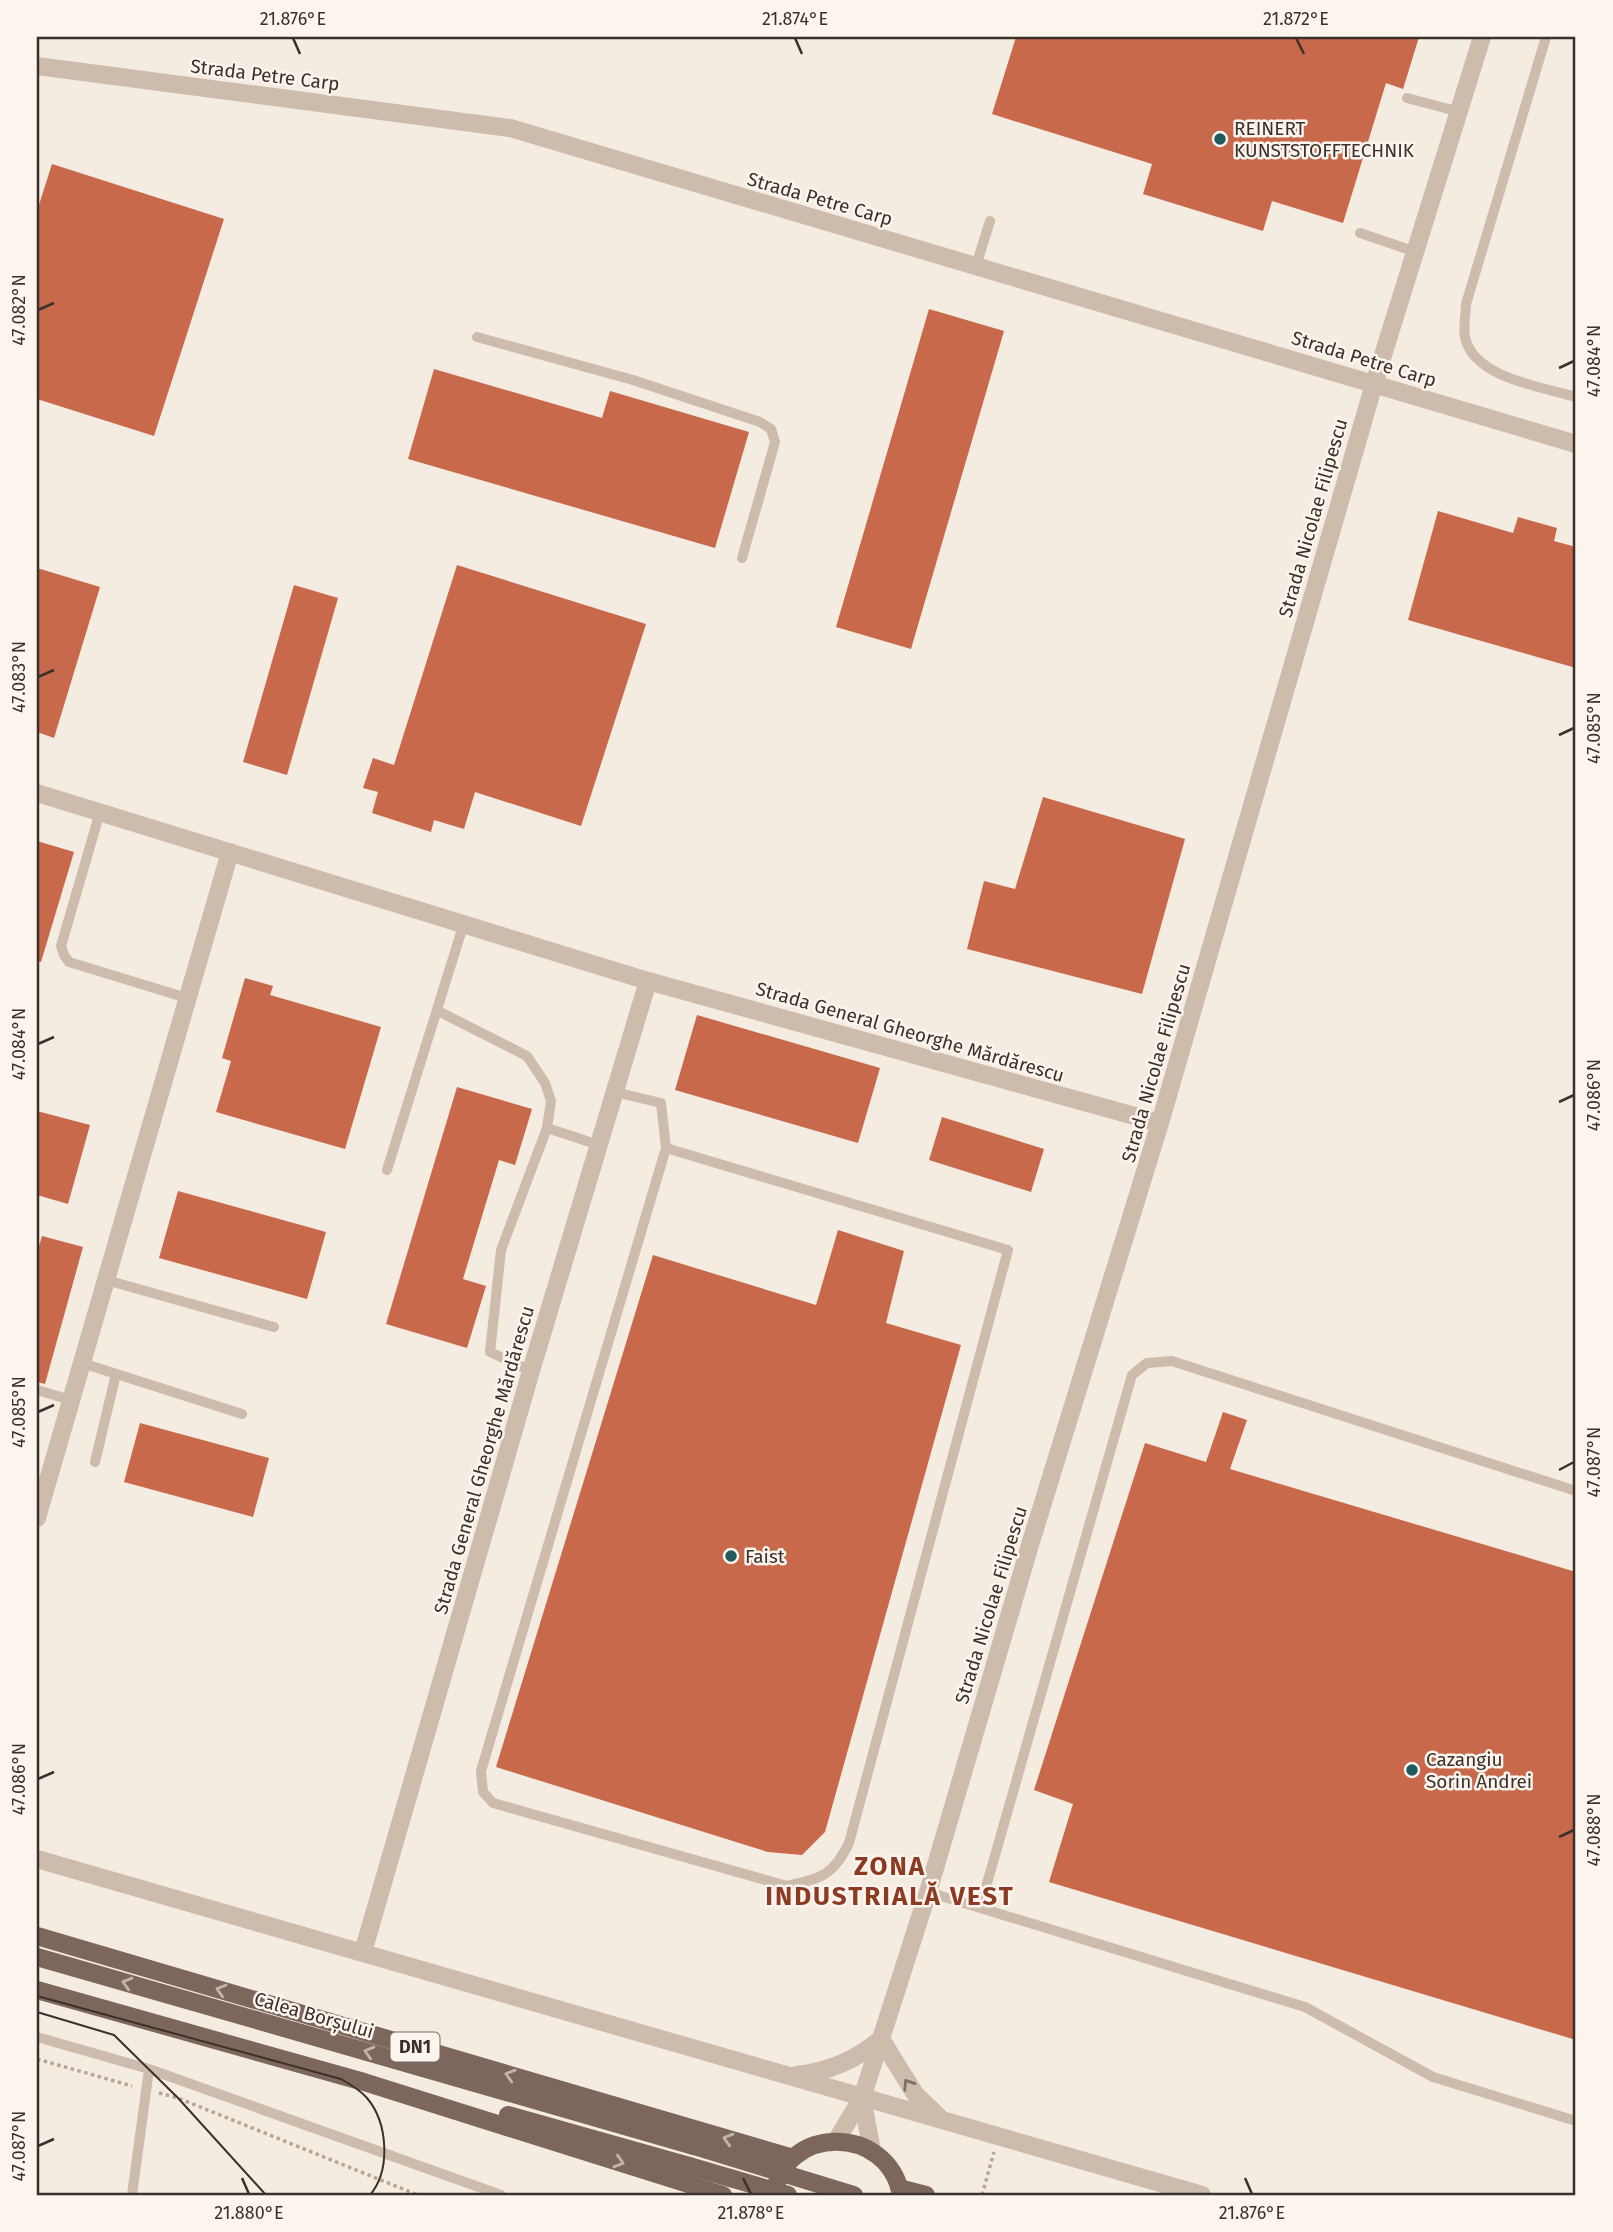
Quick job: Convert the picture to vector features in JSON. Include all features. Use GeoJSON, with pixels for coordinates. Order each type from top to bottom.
{"type":"FeatureCollection","features":[{"type":"Feature","properties":{"kind":"main road","name":"DN1"},"geometry":{"type":"LineString","coordinates":[[37,1936],[793,2158]]}},
{"type":"Feature","properties":{"kind":"main road","name":"Calea Borșului"},"geometry":{"type":"LineString","coordinates":[[37,1957],[694,2146],[854,2195]]}},
{"type":"Feature","properties":{"kind":"main road","name":"DN1"},"geometry":{"type":"LineString","coordinates":[[37,1979],[789,2195]]}},
{"type":"Feature","properties":{"kind":"main road","name":"DN1"},"geometry":{"type":"LineString","coordinates":[[37,1990],[364,2082],[723,2195]]}},
{"type":"Feature","properties":{"kind":"main road"},"geometry":{"type":"LineString","coordinates":[[774,2195],[782,2172],[793,2158],[813,2146],[836,2141],[848,2142],[872,2151],[890,2169],[900,2191],[926,2195]]}},
{"type":"Feature","properties":{"kind":"street","name":"Strada Nicolae Filipescu"},"geometry":{"type":"LineString","coordinates":[[836,2141],[862,2098],[928,1892],[1030,1545],[1160,1123],[1374,384],[1482,37]]}},
{"type":"Feature","properties":{"kind":"street","name":"Strada Petre Carp"},"geometry":{"type":"LineString","coordinates":[[37,66],[510,128],[1576,444]]}},
{"type":"Feature","properties":{"kind":"street","name":"Strada General Gheorghe Mărdărescu"},"geometry":{"type":"LineString","coordinates":[[37,793],[648,981],[1160,1123]]}},
{"type":"Feature","properties":{"kind":"street"},"geometry":{"type":"LineString","coordinates":[[37,1518],[40,1494],[82,1363],[230,852]]}},
{"type":"Feature","properties":{"kind":"street","name":"Strada General Gheorghe Mărdărescu"},"geometry":{"type":"LineString","coordinates":[[363,1952],[531,1371],[648,981]]}},
{"type":"Feature","properties":{"kind":"street"},"geometry":{"type":"LineString","coordinates":[[37,1858],[1202,2195]]}},
{"type":"Feature","properties":{"kind":"street"},"geometry":{"type":"LineString","coordinates":[[788,2076],[832,2068],[862,2055],[881,2039],[915,2094],[944,2121]]}},
{"type":"Feature","properties":{"kind":"street","name":"Strada Nicolae Filipescu"},"geometry":{"type":"LineString","coordinates":[[862,2098],[872,2151]]}},
{"type":"Feature","properties":{"kind":"lane"},"geometry":{"type":"LineString","coordinates":[[1546,37],[1466,304],[1465,337],[1473,356],[1493,372],[1576,397]]}},
{"type":"Feature","properties":{"kind":"lane"},"geometry":{"type":"LineString","coordinates":[[1407,98],[1460,112]]}},
{"type":"Feature","properties":{"kind":"lane"},"geometry":{"type":"LineString","coordinates":[[976,266],[990,221]]}},
{"type":"Feature","properties":{"kind":"lane"},"geometry":{"type":"LineString","coordinates":[[1360,233],[1416,253]]}},
{"type":"Feature","properties":{"kind":"lane"},"geometry":{"type":"LineString","coordinates":[[477,337],[633,380],[760,422],[771,429],[775,442],[742,558]]}},
{"type":"Feature","properties":{"kind":"lane"},"geometry":{"type":"LineString","coordinates":[[100,812],[61,946],[64,955],[69,962],[187,998]]}},
{"type":"Feature","properties":{"kind":"lane"},"geometry":{"type":"LineString","coordinates":[[387,1170],[464,923]]}},
{"type":"Feature","properties":{"kind":"lane"},"geometry":{"type":"LineString","coordinates":[[438,1011],[527,1056],[545,1083],[551,1101],[547,1128],[501,1250],[490,1352],[531,1371]]}},
{"type":"Feature","properties":{"kind":"lane"},"geometry":{"type":"LineString","coordinates":[[615,1092],[661,1104],[666,1148],[481,1771],[483,1792],[493,1803],[787,1886],[818,1878],[839,1863],[849,1843],[1008,1250],[666,1148]]}},
{"type":"Feature","properties":{"kind":"lane"},"geometry":{"type":"LineString","coordinates":[[547,1128],[599,1145]]}},
{"type":"Feature","properties":{"kind":"lane"},"geometry":{"type":"LineString","coordinates":[[106,1280],[274,1326]]}},
{"type":"Feature","properties":{"kind":"lane"},"geometry":{"type":"LineString","coordinates":[[980,1908],[1132,1375],[1147,1363],[1172,1361],[1576,1491]]}},
{"type":"Feature","properties":{"kind":"lane"},"geometry":{"type":"LineString","coordinates":[[82,1363],[242,1414]]}},
{"type":"Feature","properties":{"kind":"lane"},"geometry":{"type":"LineString","coordinates":[[95,1462],[116,1374]]}},
{"type":"Feature","properties":{"kind":"lane"},"geometry":{"type":"LineString","coordinates":[[37,1390],[71,1400]]}},
{"type":"Feature","properties":{"kind":"lane"},"geometry":{"type":"LineString","coordinates":[[928,1892],[1305,2007],[1433,2077],[1576,2121]]}},
{"type":"Feature","properties":{"kind":"lane"},"geometry":{"type":"LineString","coordinates":[[37,2037],[149,2069],[502,2195]]}},
{"type":"Feature","properties":{"kind":"lane"},"geometry":{"type":"LineString","coordinates":[[132,2195],[149,2069]]}},
{"type":"Feature","properties":{"kind":"path"},"geometry":{"type":"LineString","coordinates":[[37,2059],[178,2098],[418,2195]]}},
{"type":"Feature","properties":{"kind":"path"},"geometry":{"type":"LineString","coordinates":[[982,2195],[998,2137]]}},
{"type":"Feature","properties":{"kind":"building","name":"REINERT KUNSTSTOFFTECHNIK"},"geometry":{"type":"Polygon","coordinates":[[[1016,37],[1419,37],[1403,89],[1386,83],[1343,223],[1272,201],[1263,231],[1143,194],[1152,164],[992,114],[1016,37]]]}},
{"type":"Feature","properties":{"kind":"building"},"geometry":{"type":"Polygon","coordinates":[[[52,164],[224,219],[154,436],[37,399],[37,211],[52,164]]]}},
{"type":"Feature","properties":{"kind":"building"},"geometry":{"type":"Polygon","coordinates":[[[929,309],[1004,331],[911,649],[836,627],[929,309]]]}},
{"type":"Feature","properties":{"kind":"building"},"geometry":{"type":"Polygon","coordinates":[[[434,369],[602,418],[610,391],[749,432],[715,548],[408,459],[434,369]]]}},
{"type":"Feature","properties":{"kind":"building"},"geometry":{"type":"Polygon","coordinates":[[[1438,511],[1513,533],[1518,517],[1557,528],[1554,541],[1576,547],[1576,668],[1408,620],[1438,511]]]}},
{"type":"Feature","properties":{"kind":"building"},"geometry":{"type":"Polygon","coordinates":[[[457,565],[646,624],[581,826],[475,792],[464,829],[434,820],[431,832],[372,813],[378,792],[363,788],[373,758],[394,765],[457,565]]]}},
{"type":"Feature","properties":{"kind":"building"},"geometry":{"type":"Polygon","coordinates":[[[37,568],[100,587],[54,738],[37,732],[37,568]]]}},
{"type":"Feature","properties":{"kind":"building"},"geometry":{"type":"Polygon","coordinates":[[[294,585],[338,598],[287,775],[243,762],[294,585]]]}},
{"type":"Feature","properties":{"kind":"building"},"geometry":{"type":"Polygon","coordinates":[[[1043,797],[1185,839],[1142,994],[967,949],[984,881],[1015,889],[1043,797]]]}},
{"type":"Feature","properties":{"kind":"building"},"geometry":{"type":"Polygon","coordinates":[[[37,841],[74,852],[41,962],[37,961],[37,841]]]}},
{"type":"Feature","properties":{"kind":"building"},"geometry":{"type":"Polygon","coordinates":[[[245,978],[273,986],[270,995],[381,1027],[345,1149],[216,1112],[231,1061],[222,1058],[245,978]]]}},
{"type":"Feature","properties":{"kind":"building"},"geometry":{"type":"Polygon","coordinates":[[[697,1015],[880,1068],[858,1143],[675,1090],[697,1015]]]}},
{"type":"Feature","properties":{"kind":"building"},"geometry":{"type":"Polygon","coordinates":[[[457,1087],[532,1109],[515,1165],[499,1160],[463,1279],[486,1286],[467,1348],[386,1324],[457,1087]]]}},
{"type":"Feature","properties":{"kind":"building"},"geometry":{"type":"Polygon","coordinates":[[[37,1111],[90,1125],[68,1204],[37,1195],[37,1111]]]}},
{"type":"Feature","properties":{"kind":"building"},"geometry":{"type":"Polygon","coordinates":[[[942,1117],[1044,1149],[1031,1192],[929,1160],[942,1117]]]}},
{"type":"Feature","properties":{"kind":"building"},"geometry":{"type":"Polygon","coordinates":[[[178,1191],[326,1232],[307,1299],[159,1258],[178,1191]]]}},
{"type":"Feature","properties":{"kind":"building","name":"Faist"},"geometry":{"type":"Polygon","coordinates":[[[838,1230],[904,1251],[886,1323],[961,1345],[825,1832],[802,1855],[768,1852],[496,1767],[653,1255],[816,1305],[838,1230]]]}},
{"type":"Feature","properties":{"kind":"building"},"geometry":{"type":"Polygon","coordinates":[[[42,1236],[83,1247],[45,1384],[37,1382],[37,1253],[42,1236]]]}},
{"type":"Feature","properties":{"kind":"building"},"geometry":{"type":"Polygon","coordinates":[[[1223,1412],[1247,1420],[1230,1469],[1576,1572],[1576,2040],[1049,1882],[1073,1804],[1034,1790],[1145,1443],[1206,1462],[1223,1412]]]}},
{"type":"Feature","properties":{"kind":"building"},"geometry":{"type":"Polygon","coordinates":[[[140,1423],[269,1458],[253,1517],[124,1482],[140,1423]]]}},
{"type":"Feature","properties":{"kind":"tram line"},"geometry":{"type":"LineString","coordinates":[[37,1996],[348,2083],[367,2098],[374,2108],[383,2133],[384,2160],[377,2185],[370,2195]]}},
{"type":"Feature","properties":{"kind":"tram line"},"geometry":{"type":"LineString","coordinates":[[37,2012],[114,2035],[178,2098],[266,2195]]}},
{"type":"Feature","properties":{"kind":"place","name":"REINERT KUNSTSTOFFTECHNIK"},"geometry":{"type":"Point","coordinates":[1220,139]}},
{"type":"Feature","properties":{"kind":"place","name":"Faist"},"geometry":{"type":"Point","coordinates":[731,1556]}},
{"type":"Feature","properties":{"kind":"place","name":"Cazangiu Sorin Andrei"},"geometry":{"type":"Point","coordinates":[1412,1770]}},
{"type":"Feature","properties":{"kind":"district","name":"ZONA INDUSTRIALĂ VEST"},"geometry":{"type":"Point","coordinates":[890,1881]}}]}
